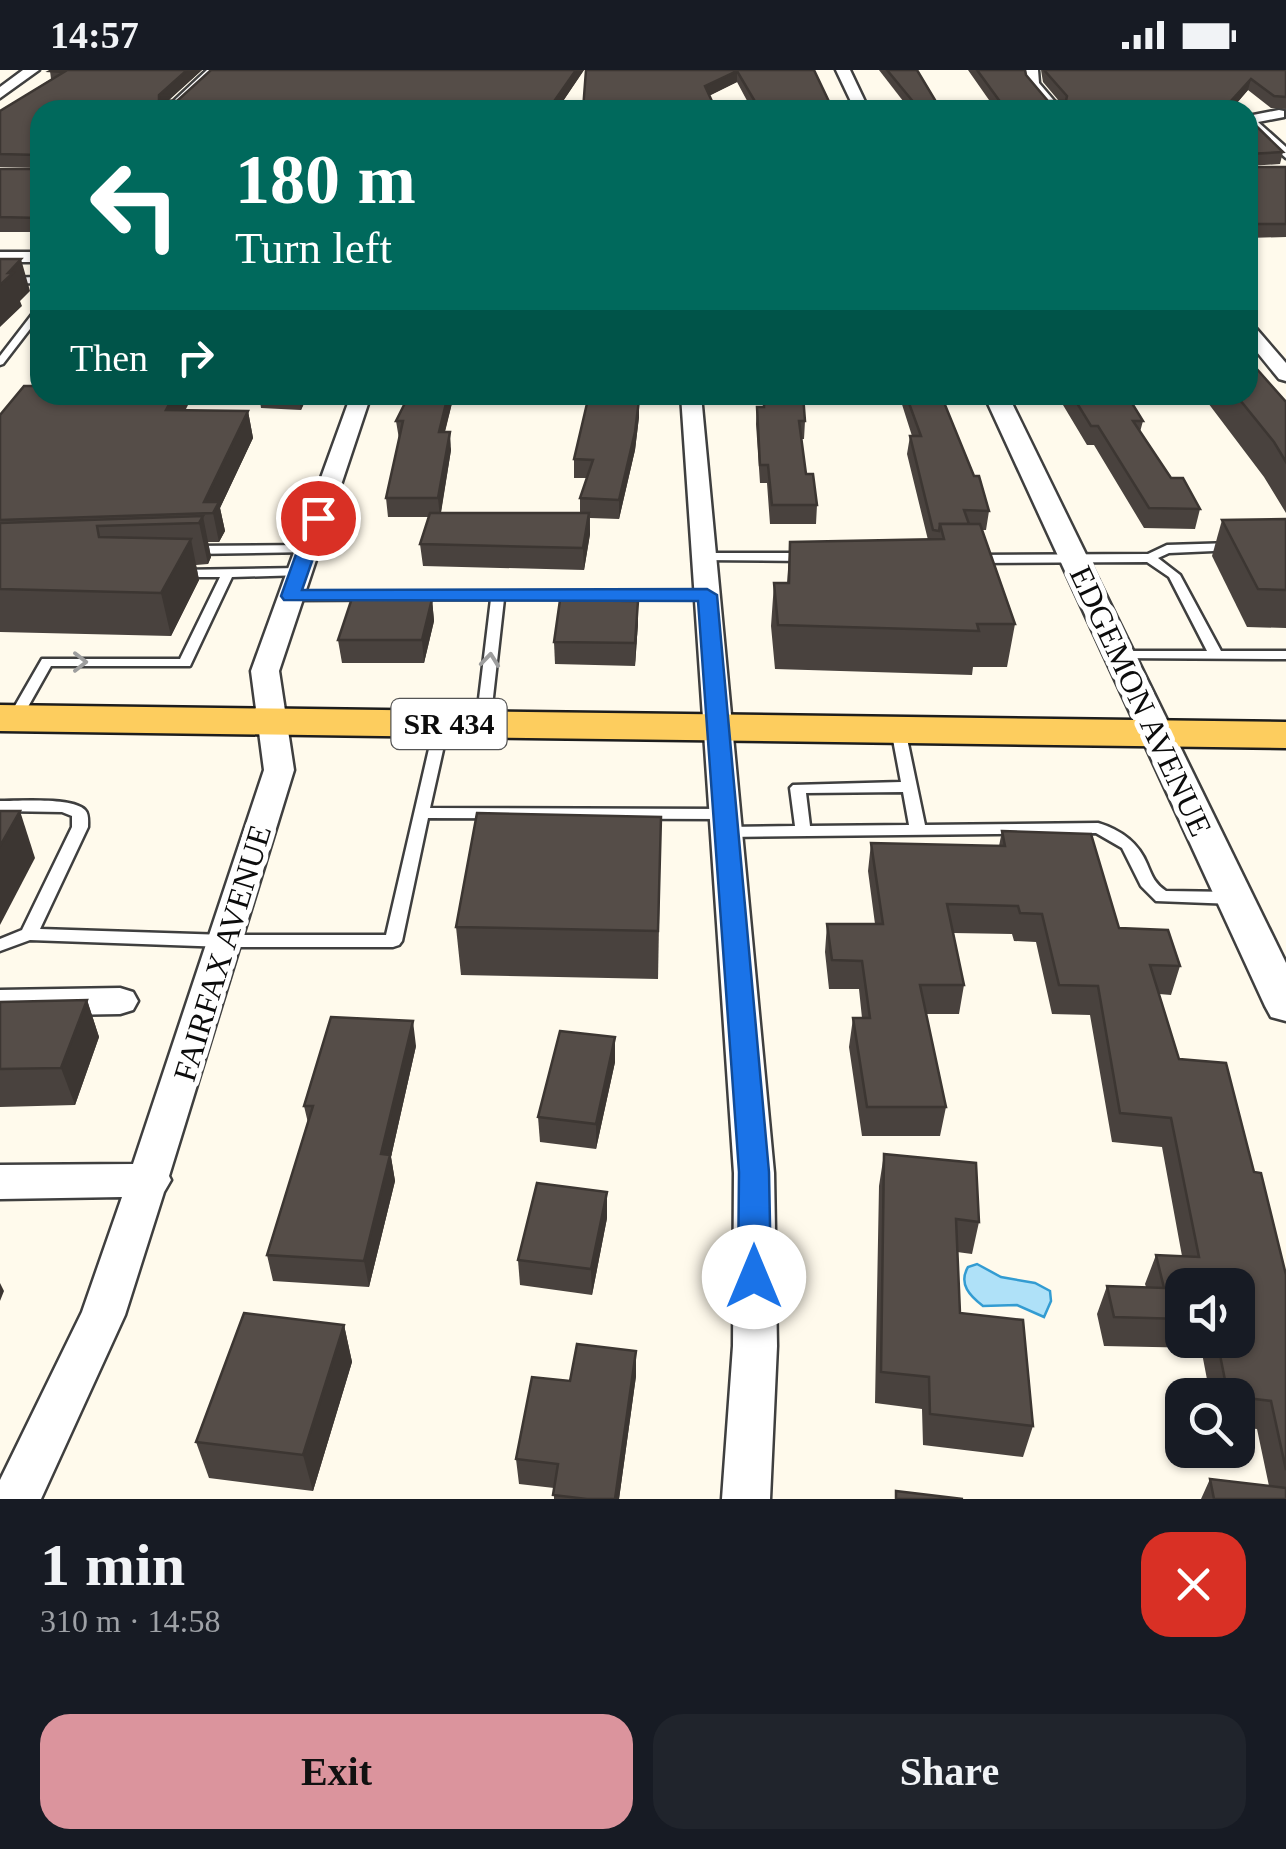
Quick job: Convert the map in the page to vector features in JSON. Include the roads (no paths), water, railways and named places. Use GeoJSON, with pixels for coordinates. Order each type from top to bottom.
{"type":"FeatureCollection","features":[{"type":"Feature","properties":{"kind":"main road","name":"SR 434"},"geometry":{"type":"LineString","coordinates":[[8,718],[1286,735]]}},
{"type":"Feature","properties":{"kind":"street"},"geometry":{"type":"LineString","coordinates":[[0,94],[32,70]]}},
{"type":"Feature","properties":{"kind":"street"},"geometry":{"type":"LineString","coordinates":[[181,100],[214,70]]}},
{"type":"Feature","properties":{"kind":"street"},"geometry":{"type":"LineString","coordinates":[[844,70],[858,100]]}},
{"type":"Feature","properties":{"kind":"street"},"geometry":{"type":"LineString","coordinates":[[1032,70],[1033,84],[1047,100]]}},
{"type":"Feature","properties":{"kind":"street"},"geometry":{"type":"LineString","coordinates":[[1258,118],[1279,114]]}},
{"type":"Feature","properties":{"kind":"street"},"geometry":{"type":"LineString","coordinates":[[1258,129],[1286,154]]}},
{"type":"Feature","properties":{"kind":"street"},"geometry":{"type":"LineString","coordinates":[[0,257],[30,257]]}},
{"type":"Feature","properties":{"kind":"street"},"geometry":{"type":"LineString","coordinates":[[1258,342],[1286,375]]}},
{"type":"Feature","properties":{"kind":"street","name":"FAIRFAX AVENUE"},"geometry":{"type":"LineString","coordinates":[[16,1499],[102,1315],[226,942],[278,770],[265,671],[357,405]]}},
{"type":"Feature","properties":{"kind":"street"},"geometry":{"type":"LineString","coordinates":[[692,405],[754,1172],[754,1346],[746,1499]]}},
{"type":"Feature","properties":{"kind":"street","name":"EDGEMON AVENUE"},"geometry":{"type":"LineString","coordinates":[[1001,405],[1286,1006]]}},
{"type":"Feature","properties":{"kind":"street"},"geometry":{"type":"LineString","coordinates":[[0,1004],[120,1001]]}},
{"type":"Feature","properties":{"kind":"street"},"geometry":{"type":"LineString","coordinates":[[0,1182],[150,1180]]}},
{"type":"Feature","properties":{"kind":"lane"},"geometry":{"type":"LineString","coordinates":[[0,280],[30,280]]}},
{"type":"Feature","properties":{"kind":"lane"},"geometry":{"type":"LineString","coordinates":[[0,362],[30,323]]}},
{"type":"Feature","properties":{"kind":"lane"},"geometry":{"type":"LineString","coordinates":[[1150,558],[1167,549],[1251,548]]}},
{"type":"Feature","properties":{"kind":"lane"},"geometry":{"type":"LineString","coordinates":[[174,550],[299,572],[498,596],[707,595]]}},
{"type":"Feature","properties":{"kind":"lane"},"geometry":{"type":"LineString","coordinates":[[704,557],[821,558]]}},
{"type":"Feature","properties":{"kind":"lane"},"geometry":{"type":"LineString","coordinates":[[957,558],[1150,558],[1174,575],[1216,655]]}},
{"type":"Feature","properties":{"kind":"lane"},"geometry":{"type":"LineString","coordinates":[[171,572],[299,572]]}},
{"type":"Feature","properties":{"kind":"lane"},"geometry":{"type":"LineString","coordinates":[[8,718],[47,662],[184,663],[228,573]]}},
{"type":"Feature","properties":{"kind":"lane"},"geometry":{"type":"LineString","coordinates":[[0,945],[29,934],[226,942],[393,941],[421,813],[463,724],[498,596]]}},
{"type":"Feature","properties":{"kind":"lane"},"geometry":{"type":"LineString","coordinates":[[1119,655],[1286,655]]}},
{"type":"Feature","properties":{"kind":"lane"},"geometry":{"type":"LineString","coordinates":[[898,729],[918,830]]}},
{"type":"Feature","properties":{"kind":"lane"},"geometry":{"type":"LineString","coordinates":[[803,831],[798,788],[910,787]]}},
{"type":"Feature","properties":{"kind":"lane"},"geometry":{"type":"LineString","coordinates":[[0,806],[65,807],[80,814],[80,827],[29,934]]}},
{"type":"Feature","properties":{"kind":"lane"},"geometry":{"type":"LineString","coordinates":[[421,813],[726,823],[803,831],[1098,828],[1120,836],[1132,846],[1152,892],[1162,897],[1234,898]]}},
{"type":"Feature","properties":{"kind":"water"},"geometry":{"type":"Polygon","coordinates":[[[977,1264],[1001,1277],[1035,1283],[1050,1291],[1051,1301],[1044,1317],[1017,1305],[983,1306],[970,1294],[964,1279],[968,1267],[977,1264]]]}}]}
